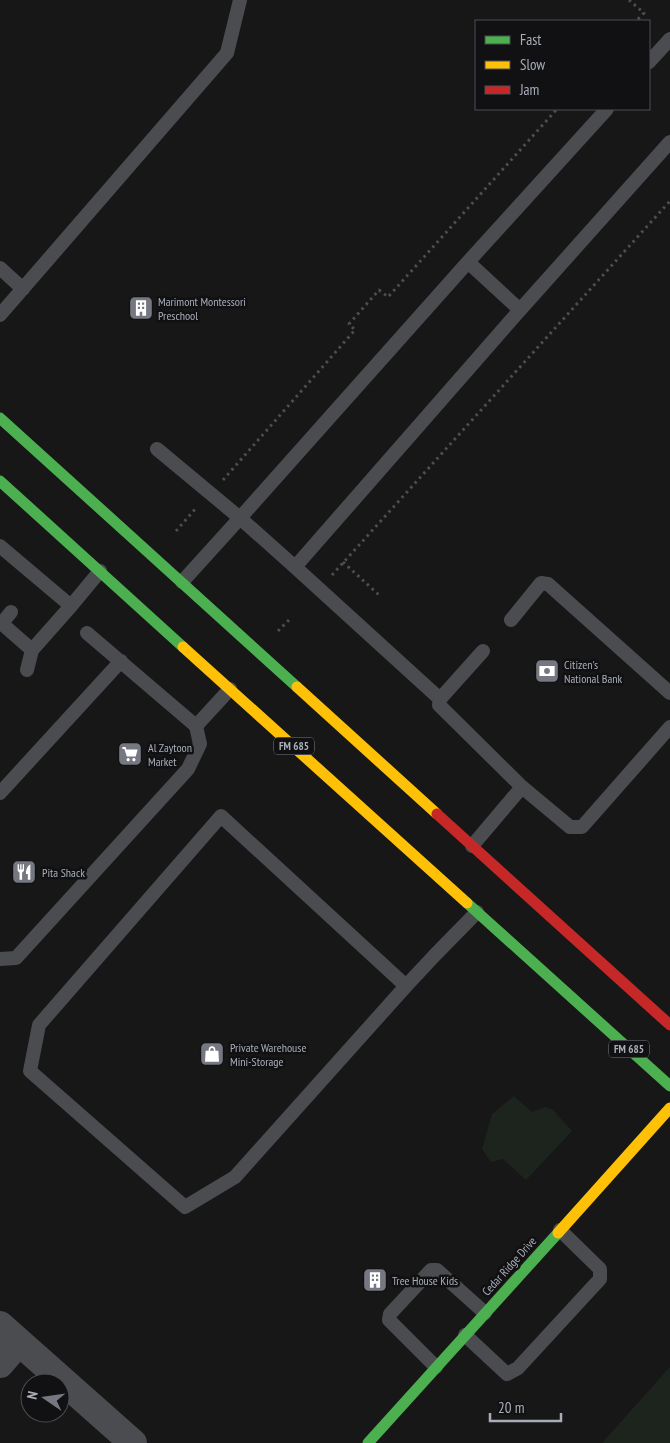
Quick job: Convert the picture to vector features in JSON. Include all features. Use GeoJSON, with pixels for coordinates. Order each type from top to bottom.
{"type":"FeatureCollection","features":[{"type":"Feature","properties":{"kind":"main road"},"geometry":{"type":"LineString","coordinates":[[0,418],[670,1025]]}},
{"type":"Feature","properties":{"kind":"main road","name":"FM 685"},"geometry":{"type":"LineString","coordinates":[[0,481],[670,1086]]}},
{"type":"Feature","properties":{"kind":"main road","name":"Cedar Ridge Drive"},"geometry":{"type":"LineString","coordinates":[[368,1443],[670,1108]]}},
{"type":"Feature","properties":{"kind":"street"},"geometry":{"type":"LineString","coordinates":[[0,1364],[10,1333],[134,1443]]}},
{"type":"Feature","properties":{"kind":"lane"},"geometry":{"type":"LineString","coordinates":[[0,315],[227,53],[240,0]]}},
{"type":"Feature","properties":{"kind":"lane"},"geometry":{"type":"LineString","coordinates":[[650,61],[670,39]]}},
{"type":"Feature","properties":{"kind":"lane"},"geometry":{"type":"LineString","coordinates":[[182,582],[605,110]]}},
{"type":"Feature","properties":{"kind":"lane"},"geometry":{"type":"LineString","coordinates":[[295,567],[670,142]]}},
{"type":"Feature","properties":{"kind":"lane"},"geometry":{"type":"LineString","coordinates":[[468,262],[520,310]]}},
{"type":"Feature","properties":{"kind":"lane"},"geometry":{"type":"LineString","coordinates":[[0,268],[23,289]]}},
{"type":"Feature","properties":{"kind":"lane"},"geometry":{"type":"LineString","coordinates":[[157,449],[240,518],[440,699]]}},
{"type":"Feature","properties":{"kind":"lane"},"geometry":{"type":"LineString","coordinates":[[0,546],[8,557],[37,583],[71,606]]}},
{"type":"Feature","properties":{"kind":"lane"},"geometry":{"type":"LineString","coordinates":[[27,670],[32,650],[100,571]]}},
{"type":"Feature","properties":{"kind":"lane"},"geometry":{"type":"LineString","coordinates":[[511,620],[541,583],[548,584],[670,693]]}},
{"type":"Feature","properties":{"kind":"lane"},"geometry":{"type":"LineString","coordinates":[[12,612],[1,623],[32,650]]}},
{"type":"Feature","properties":{"kind":"lane"},"geometry":{"type":"LineString","coordinates":[[0,959],[16,958],[188,769],[200,744],[196,726],[87,633]]}},
{"type":"Feature","properties":{"kind":"lane"},"geometry":{"type":"LineString","coordinates":[[483,651],[440,699],[439,705],[522,787],[570,827],[582,827],[670,727]]}},
{"type":"Feature","properties":{"kind":"lane"},"geometry":{"type":"LineString","coordinates":[[0,793],[121,661]]}},
{"type":"Feature","properties":{"kind":"lane"},"geometry":{"type":"LineString","coordinates":[[196,726],[230,689]]}},
{"type":"Feature","properties":{"kind":"lane"},"geometry":{"type":"LineString","coordinates":[[472,846],[522,787]]}},
{"type":"Feature","properties":{"kind":"lane"},"geometry":{"type":"LineString","coordinates":[[406,986],[221,816],[39,1025],[30,1071],[185,1207],[235,1176],[406,986],[477,912]]}},
{"type":"Feature","properties":{"kind":"lane"},"geometry":{"type":"LineString","coordinates":[[465,1335],[507,1374],[518,1368],[600,1279],[600,1269],[560,1230]]}},
{"type":"Feature","properties":{"kind":"lane"},"geometry":{"type":"LineString","coordinates":[[436,1367],[389,1320],[390,1314],[431,1270],[437,1270],[485,1314]]}},
{"type":"Feature","properties":{"kind":"path"},"geometry":{"type":"LineString","coordinates":[[629,0],[644,13],[637,20]]}},
{"type":"Feature","properties":{"kind":"path"},"geometry":{"type":"LineString","coordinates":[[223,480],[355,330],[349,324],[379,290],[388,297],[556,110]]}},
{"type":"Feature","properties":{"kind":"path"},"geometry":{"type":"LineString","coordinates":[[331,576],[670,201]]}},
{"type":"Feature","properties":{"kind":"path"},"geometry":{"type":"LineString","coordinates":[[176,531],[198,507]]}},
{"type":"Feature","properties":{"kind":"path"},"geometry":{"type":"LineString","coordinates":[[343,562],[378,595]]}},
{"type":"Feature","properties":{"kind":"path"},"geometry":{"type":"LineString","coordinates":[[278,631],[291,618]]}},
{"type":"Feature","properties":{"kind":"shaded area"},"geometry":{"type":"Polygon","coordinates":[[[514,1096],[532,1112],[545,1107],[553,1110],[572,1131],[526,1180],[503,1159],[491,1162],[482,1149],[492,1114],[514,1096]]]}},
{"type":"Feature","properties":{"kind":"shaded area"},"geometry":{"type":"Polygon","coordinates":[[[670,1367],[670,1443],[602,1443],[670,1367]]]}},
{"type":"Feature","properties":{"kind":"traffic: fast"},"geometry":{"type":"LineString","coordinates":[[0,418],[297,687]]}},
{"type":"Feature","properties":{"kind":"traffic: fast"},"geometry":{"type":"LineString","coordinates":[[0,481],[183,647]]}},
{"type":"Feature","properties":{"kind":"traffic: fast"},"geometry":{"type":"LineString","coordinates":[[467,903],[670,1086]]}},
{"type":"Feature","properties":{"kind":"traffic: fast"},"geometry":{"type":"LineString","coordinates":[[368,1443],[558,1233]]}},
{"type":"Feature","properties":{"kind":"traffic: slow"},"geometry":{"type":"LineString","coordinates":[[183,647],[467,903]]}},
{"type":"Feature","properties":{"kind":"traffic: slow"},"geometry":{"type":"LineString","coordinates":[[297,687],[437,814]]}},
{"type":"Feature","properties":{"kind":"traffic: slow"},"geometry":{"type":"LineString","coordinates":[[558,1233],[670,1108]]}},
{"type":"Feature","properties":{"kind":"traffic: jam"},"geometry":{"type":"LineString","coordinates":[[437,814],[670,1025]]}},
{"type":"Feature","properties":{"kind":"place","name":"Marimont Montessori Preschool"},"geometry":{"type":"Point","coordinates":[141,308]}},
{"type":"Feature","properties":{"kind":"place","name":"Citizen's National Bank"},"geometry":{"type":"Point","coordinates":[547,671]}},
{"type":"Feature","properties":{"kind":"place","name":"Al Zaytoon Market"},"geometry":{"type":"Point","coordinates":[130,754]}},
{"type":"Feature","properties":{"kind":"place","name":"Pita Shack"},"geometry":{"type":"Point","coordinates":[24,872]}},
{"type":"Feature","properties":{"kind":"place","name":"Private Warehouse Mini-Storage"},"geometry":{"type":"Point","coordinates":[212,1054]}},
{"type":"Feature","properties":{"kind":"place","name":"Tree House Kids"},"geometry":{"type":"Point","coordinates":[375,1280]}}]}
